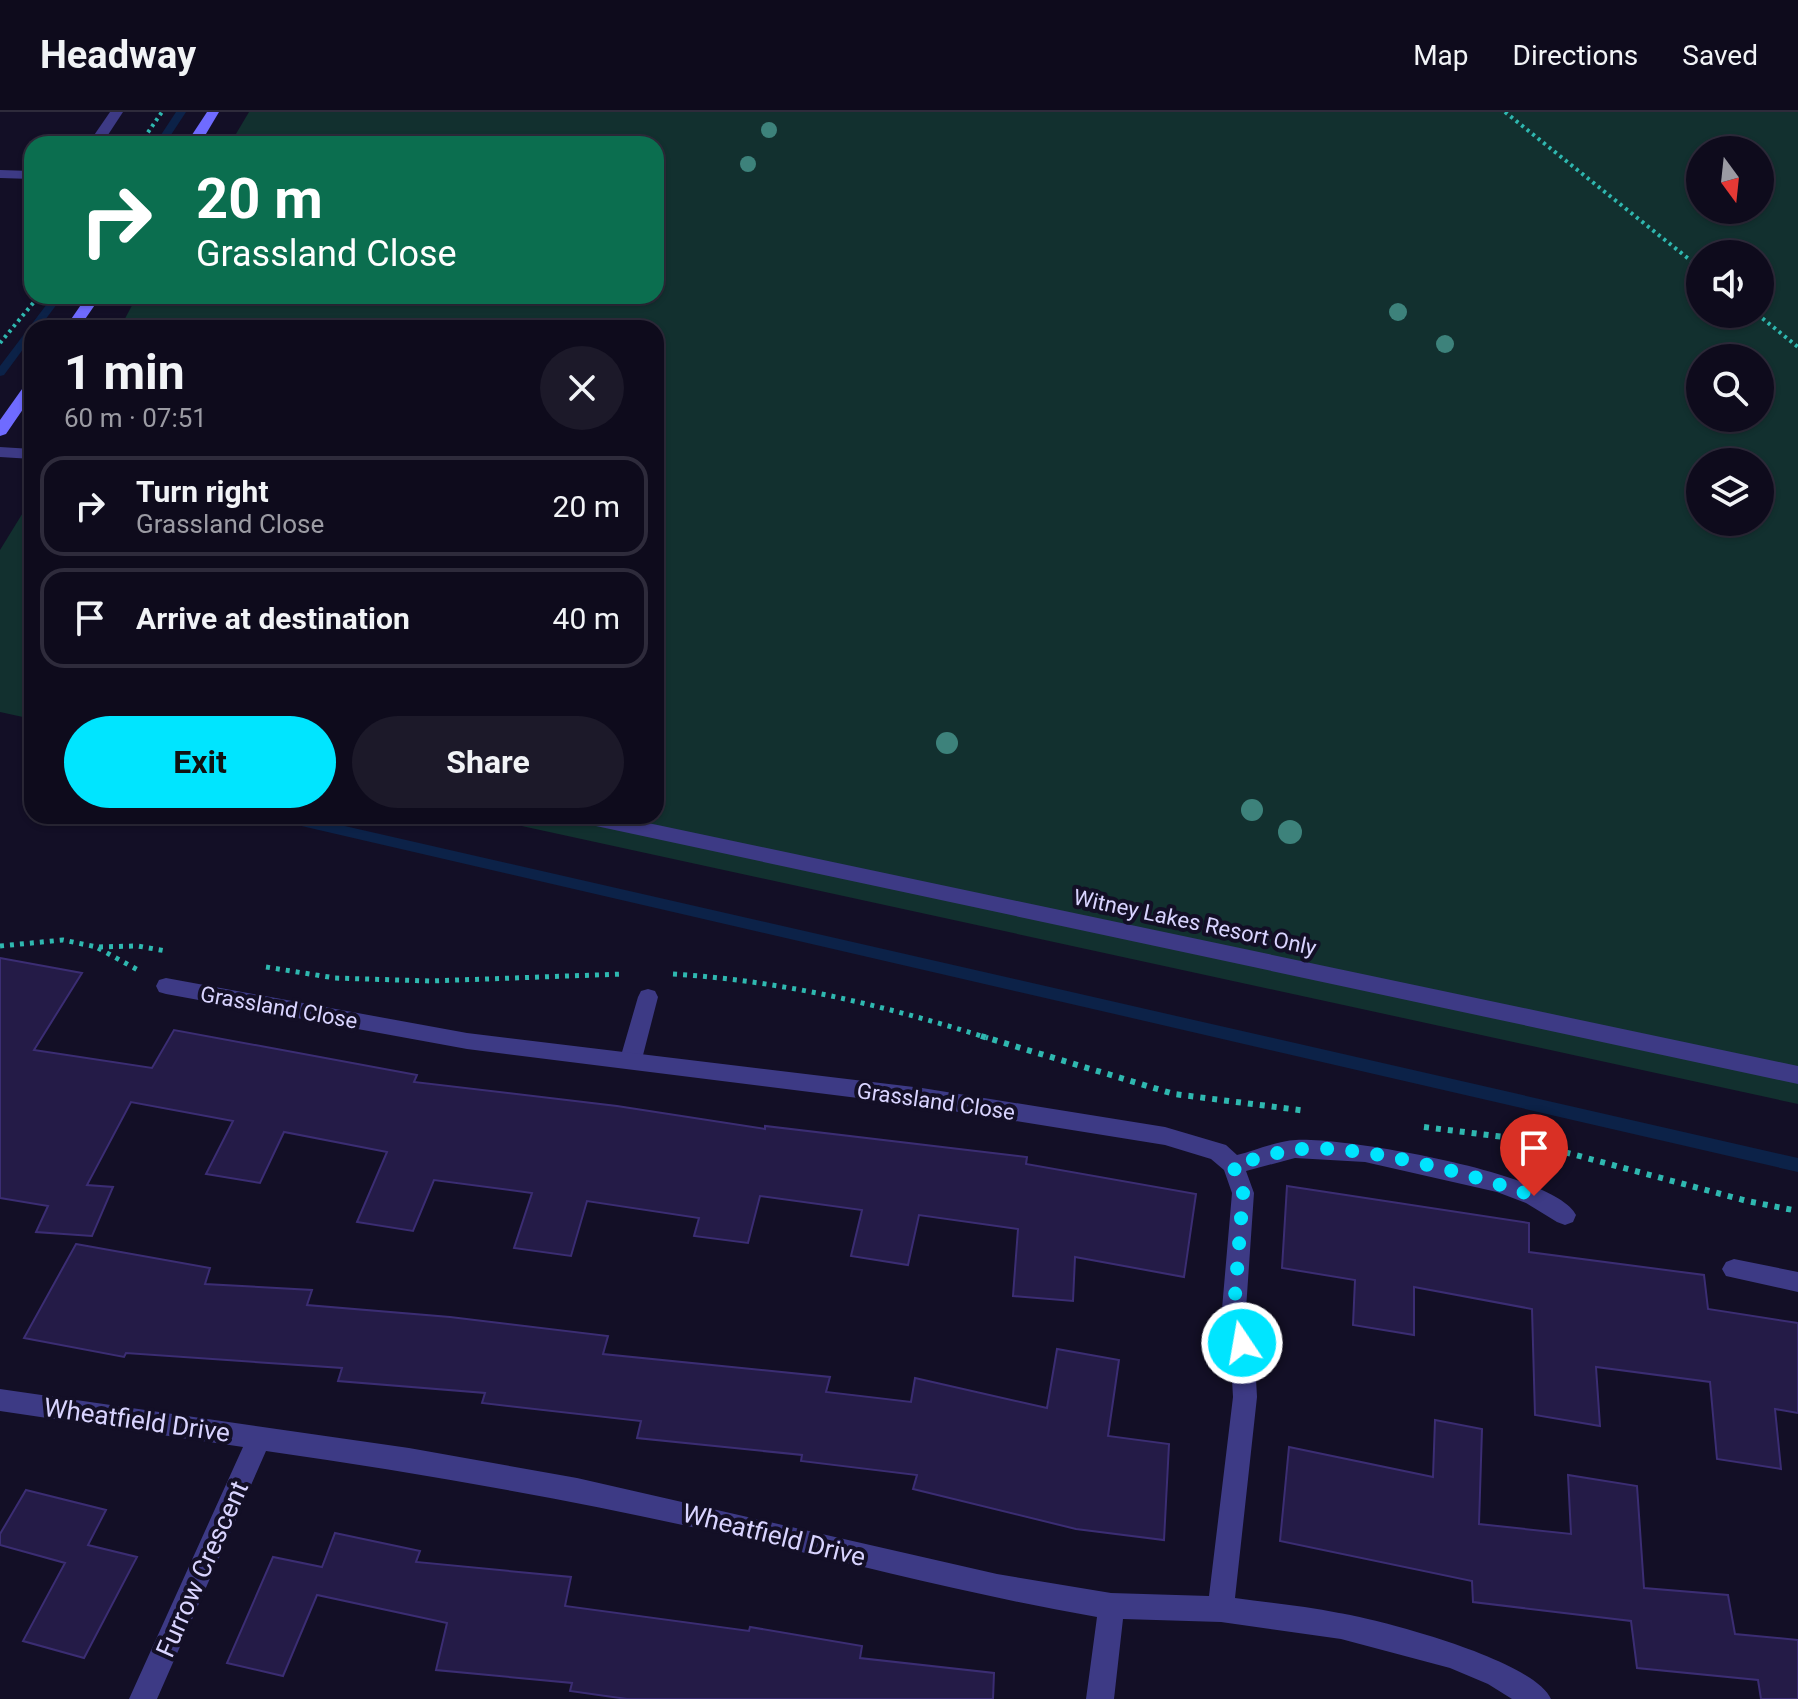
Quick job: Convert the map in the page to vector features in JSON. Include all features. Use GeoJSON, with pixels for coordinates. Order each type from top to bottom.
{"type":"FeatureCollection","features":[{"type":"Feature","properties":{"kind":"street"},"geometry":{"type":"LineString","coordinates":[[100,136],[117,112]]}},
{"type":"Feature","properties":{"kind":"street"},"geometry":{"type":"LineString","coordinates":[[198,136],[213,112]]}},
{"type":"Feature","properties":{"kind":"street"},"geometry":{"type":"LineString","coordinates":[[0,174],[24,175]]}},
{"type":"Feature","properties":{"kind":"street"},"geometry":{"type":"LineString","coordinates":[[0,431],[24,396]]}},
{"type":"Feature","properties":{"kind":"street"},"geometry":{"type":"LineString","coordinates":[[0,452],[24,454]]}},
{"type":"Feature","properties":{"kind":"street","name":"Witney Lakes Resort Only"},"geometry":{"type":"LineString","coordinates":[[620,824],[1798,1075]]}},
{"type":"Feature","properties":{"kind":"street","name":"Grassland Close"},"geometry":{"type":"LineString","coordinates":[[166,986],[467,1041],[922,1097],[1165,1136],[1218,1152],[1233,1165]]}},
{"type":"Feature","properties":{"kind":"street"},"geometry":{"type":"LineString","coordinates":[[631,1059],[648,997]]}},
{"type":"Feature","properties":{"kind":"street"},"geometry":{"type":"LineString","coordinates":[[1221,1609],[1245,1397],[1242,1343],[1234,1309],[1243,1193],[1233,1165],[1295,1149],[1365,1153],[1497,1183],[1534,1196],[1565,1215]]}},
{"type":"Feature","properties":{"kind":"street"},"geometry":{"type":"LineString","coordinates":[[1734,1269],[1798,1282]]}},
{"type":"Feature","properties":{"kind":"street","name":"Wheatfield Drive"},"geometry":{"type":"LineString","coordinates":[[0,1400],[577,1490],[997,1587],[1111,1606],[1221,1609],[1341,1626],[1403,1641],[1497,1674],[1537,1699]]}},
{"type":"Feature","properties":{"kind":"street","name":"Furrow Crescent"},"geometry":{"type":"LineString","coordinates":[[143,1699],[259,1438]]}},
{"type":"Feature","properties":{"kind":"street"},"geometry":{"type":"LineString","coordinates":[[1100,1699],[1111,1606]]}},
{"type":"Feature","properties":{"kind":"path"},"geometry":{"type":"LineString","coordinates":[[146,136],[162,112]]}},
{"type":"Feature","properties":{"kind":"path"},"geometry":{"type":"LineString","coordinates":[[1505,112],[1686,257]]}},
{"type":"Feature","properties":{"kind":"path"},"geometry":{"type":"LineString","coordinates":[[0,343],[32,304]]}},
{"type":"Feature","properties":{"kind":"path"},"geometry":{"type":"LineString","coordinates":[[1774,328],[1798,347]]}},
{"type":"Feature","properties":{"kind":"path"},"geometry":{"type":"LineString","coordinates":[[0,946],[63,940],[97,947],[138,946],[169,951]]}},
{"type":"Feature","properties":{"kind":"path"},"geometry":{"type":"LineString","coordinates":[[97,947],[166,986]]}},
{"type":"Feature","properties":{"kind":"path"},"geometry":{"type":"LineString","coordinates":[[259,966],[335,978],[431,981],[634,974]]}},
{"type":"Feature","properties":{"kind":"path"},"geometry":{"type":"LineString","coordinates":[[665,974],[695,974],[785,985],[889,1010],[1177,1095],[1314,1112]]}},
{"type":"Feature","properties":{"kind":"path"},"geometry":{"type":"LineString","coordinates":[[1421,1126],[1512,1138],[1747,1201],[1798,1211]]}},
{"type":"Feature","properties":{"kind":"green space"},"geometry":{"type":"Polygon","coordinates":[[[249,112],[1798,112],[1798,1104],[513,824],[664,824],[664,320],[124,320],[133,304],[664,304],[664,136],[235,136],[249,112]]]}},
{"type":"Feature","properties":{"kind":"green space"},"geometry":{"type":"Polygon","coordinates":[[[24,511],[24,717],[0,712],[0,550],[24,511]]]}},
{"type":"Feature","properties":{"kind":"building"},"geometry":{"type":"Polygon","coordinates":[[[0,958],[82,973],[34,1050],[152,1068],[174,1030],[417,1075],[414,1082],[617,1106],[765,1129],[765,1126],[1027,1157],[1026,1164],[1196,1194],[1184,1277],[1075,1257],[1073,1301],[1013,1296],[1018,1229],[919,1215],[908,1265],[851,1256],[862,1210],[760,1196],[748,1243],[694,1236],[699,1218],[587,1201],[571,1256],[514,1248],[532,1193],[434,1180],[413,1231],[357,1222],[387,1152],[284,1132],[260,1183],[206,1174],[233,1121],[131,1102],[87,1185],[113,1187],[92,1236],[36,1232],[48,1206],[0,1198],[0,958]]]}},
{"type":"Feature","properties":{"kind":"building"},"geometry":{"type":"Polygon","coordinates":[[[1287,1186],[1529,1223],[1529,1252],[1704,1275],[1708,1309],[1798,1323],[1798,1413],[1775,1409],[1781,1469],[1717,1459],[1710,1382],[1596,1367],[1600,1426],[1535,1415],[1532,1309],[1414,1287],[1414,1335],[1353,1325],[1355,1280],[1282,1268],[1287,1186]]]}},
{"type":"Feature","properties":{"kind":"building"},"geometry":{"type":"Polygon","coordinates":[[[76,1244],[210,1268],[205,1284],[312,1290],[307,1305],[450,1317],[608,1336],[603,1354],[830,1377],[826,1392],[911,1402],[915,1378],[1047,1408],[1057,1349],[1119,1360],[1108,1436],[1169,1444],[1164,1540],[1076,1529],[913,1489],[917,1475],[801,1461],[802,1455],[637,1438],[641,1421],[482,1403],[485,1393],[338,1381],[342,1368],[126,1353],[124,1357],[24,1338],[76,1244]]]}},
{"type":"Feature","properties":{"kind":"building"},"geometry":{"type":"Polygon","coordinates":[[[1435,1420],[1482,1429],[1479,1524],[1571,1534],[1568,1475],[1637,1486],[1644,1588],[1728,1595],[1735,1634],[1798,1640],[1798,1699],[1761,1699],[1758,1680],[1637,1668],[1631,1621],[1473,1602],[1472,1581],[1280,1541],[1289,1447],[1433,1477],[1435,1420]]]}},
{"type":"Feature","properties":{"kind":"building"},"geometry":{"type":"Polygon","coordinates":[[[26,1490],[106,1510],[88,1545],[137,1557],[84,1658],[23,1641],[65,1563],[0,1545],[0,1534],[26,1490]]]}},
{"type":"Feature","properties":{"kind":"building"},"geometry":{"type":"Polygon","coordinates":[[[335,1533],[420,1551],[416,1562],[571,1577],[565,1606],[749,1631],[750,1627],[862,1646],[860,1658],[994,1673],[993,1699],[627,1699],[570,1691],[572,1683],[436,1670],[447,1623],[317,1595],[283,1676],[227,1663],[273,1557],[322,1567],[335,1533]]]}},
{"type":"Feature","properties":{"kind":"waterway"},"geometry":{"type":"LineString","coordinates":[[165,136],[181,112]]}},
{"type":"Feature","properties":{"kind":"waterway"},"geometry":{"type":"LineString","coordinates":[[40,320],[52,304]]}},
{"type":"Feature","properties":{"kind":"waterway"},"geometry":{"type":"LineString","coordinates":[[0,373],[24,341]]}},
{"type":"Feature","properties":{"kind":"waterway"},"geometry":{"type":"LineString","coordinates":[[315,824],[1798,1165]]}},
{"type":"Feature","properties":{"kind":"route"},"geometry":{"type":"LineString","coordinates":[[1242,1343],[1234,1309],[1243,1193],[1233,1165],[1295,1149],[1365,1153],[1497,1183],[1534,1196]]}}]}
